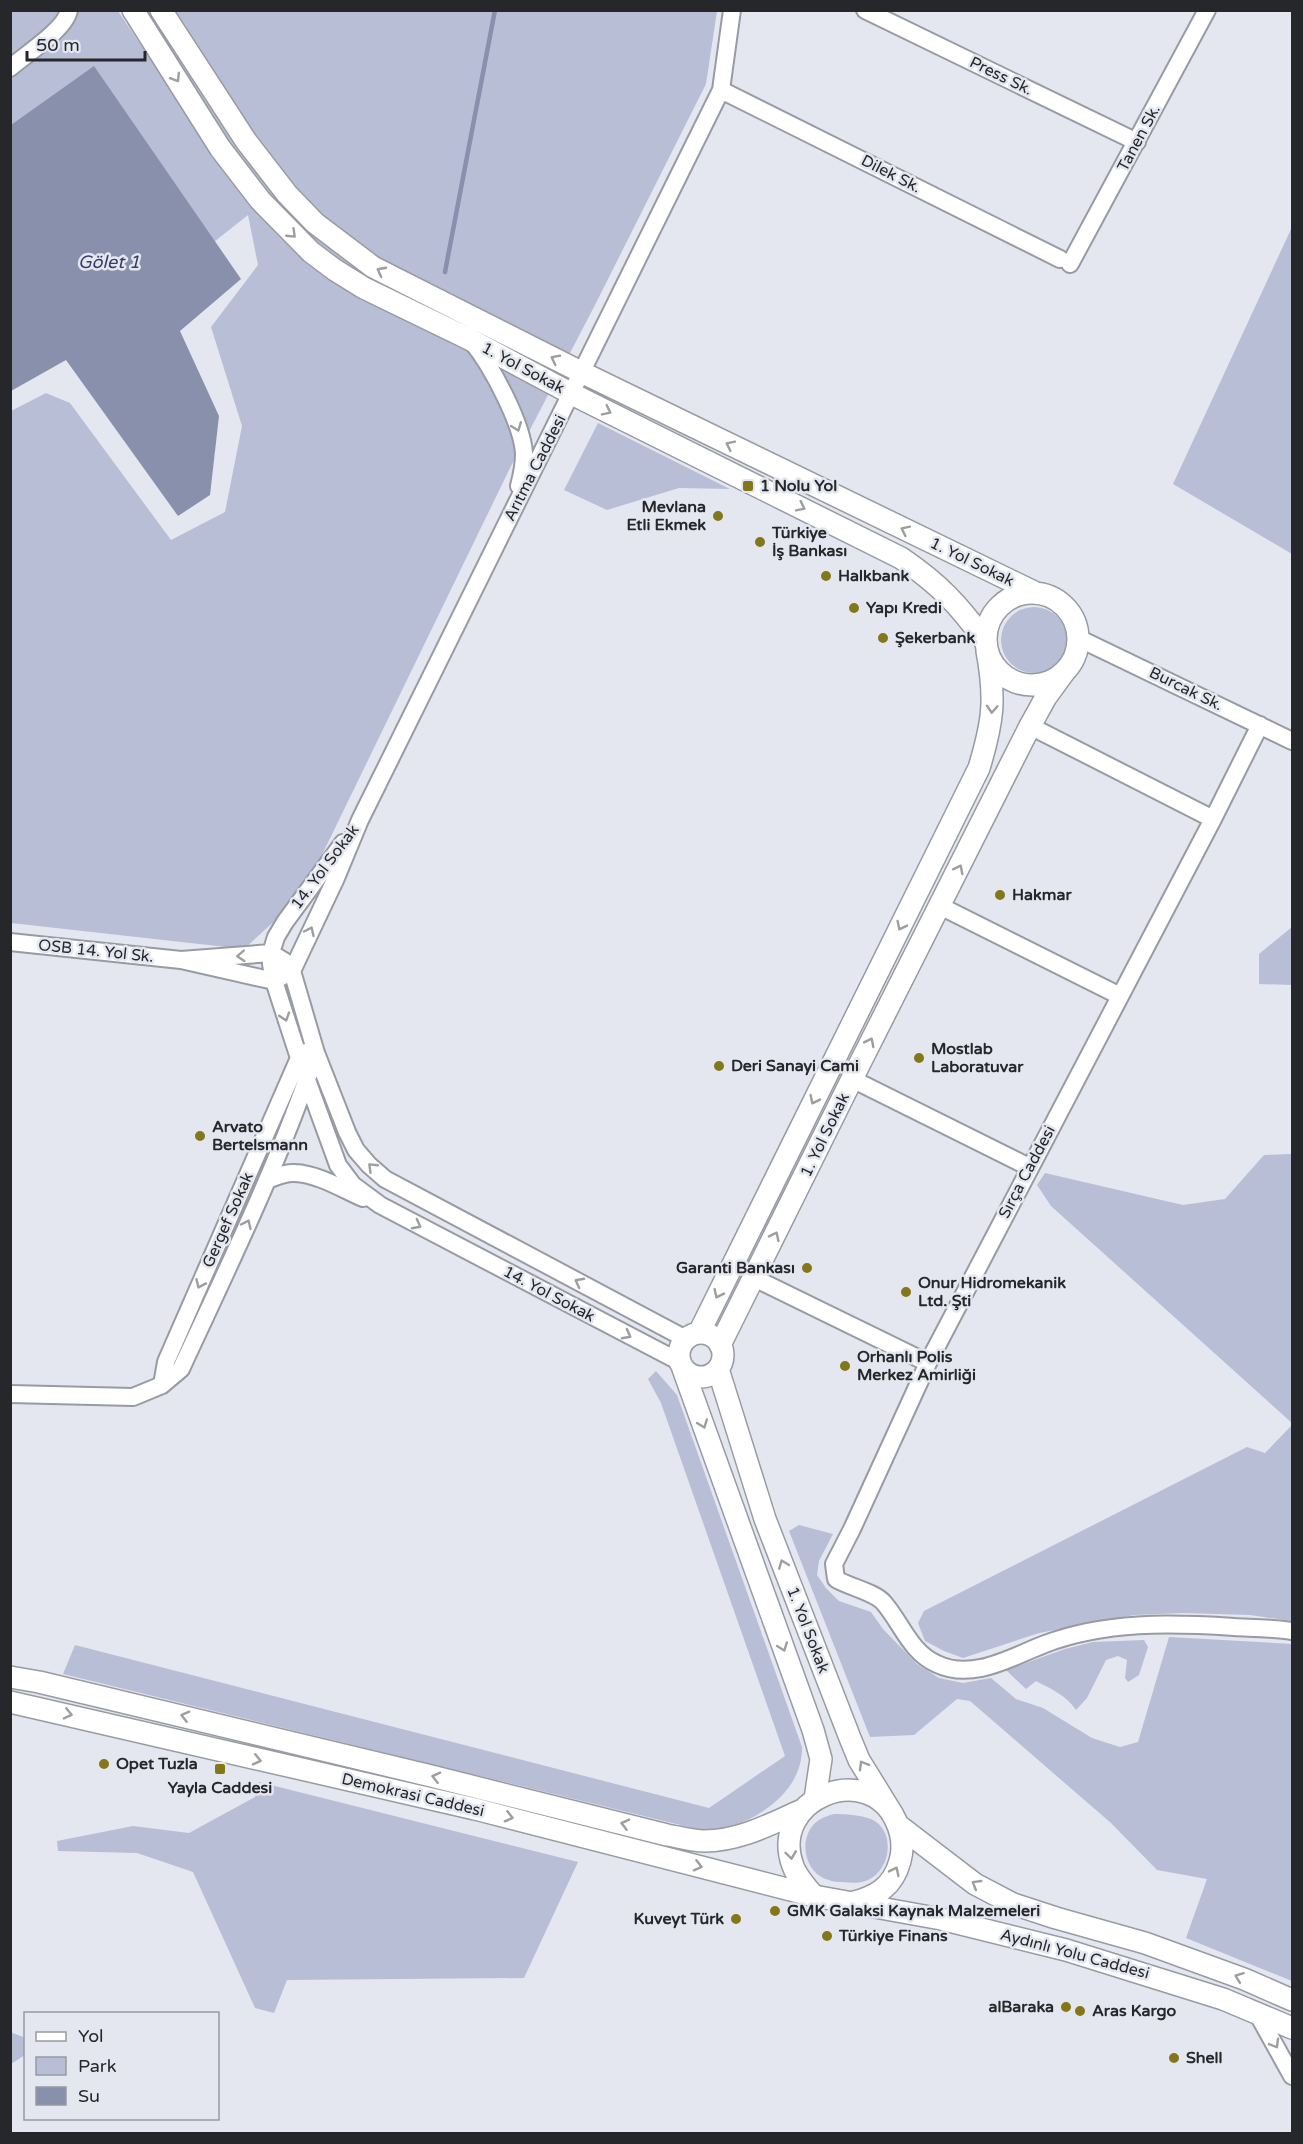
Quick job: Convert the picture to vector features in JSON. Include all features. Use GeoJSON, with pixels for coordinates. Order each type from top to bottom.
{"type":"FeatureCollection","features":[{"type":"Feature","properties":{"kind":"main road","name":"1. Yol Sokak"},"geometry":{"type":"LineString","coordinates":[[133,10],[220,147],[284,227],[310,252],[364,288],[901,558],[931,579],[954,601],[986,646],[999,672],[1011,680],[1025,685],[1040,685],[1054,680],[1065,671]]}},
{"type":"Feature","properties":{"kind":"main road","name":"1. Yol Sokak"},"geometry":{"type":"LineString","coordinates":[[161,10],[246,141],[287,194],[315,223],[373,267],[581,372],[1034,592],[1060,601],[1070,611],[1076,624],[1078,638],[1073,661],[1046,697],[1030,726],[720,1345],[723,1357],[718,1369],[765,1519],[859,1760],[895,1820]]}},
{"type":"Feature","properties":{"kind":"main road","name":"1. Yol Sokak"},"geometry":{"type":"LineString","coordinates":[[809,1805],[821,1759],[813,1730],[682,1365],[680,1350],[692,1336],[979,768],[990,733],[993,706],[992,676],[986,646],[987,626],[993,612],[1004,601],[1018,594],[1034,592]]}},
{"type":"Feature","properties":{"kind":"main road"},"geometry":{"type":"LineString","coordinates":[[692,1336],[711,1336],[720,1345]]}},
{"type":"Feature","properties":{"kind":"main road"},"geometry":{"type":"LineString","coordinates":[[682,1365],[688,1373],[701,1377],[713,1374],[718,1369]]}},
{"type":"Feature","properties":{"kind":"main road"},"geometry":{"type":"LineString","coordinates":[[740,1526],[765,1519]]}},
{"type":"Feature","properties":{"kind":"main road","name":"Demokrasi Caddesi"},"geometry":{"type":"LineString","coordinates":[[10,1677],[179,1715],[667,1835],[704,1841],[732,1838],[762,1828],[809,1805]]}},
{"type":"Feature","properties":{"kind":"main road","name":"Demokrasi Caddesi"},"geometry":{"type":"LineString","coordinates":[[10,1702],[475,1809],[814,1896]]}},
{"type":"Feature","properties":{"kind":"main road"},"geometry":{"type":"LineString","coordinates":[[849,1790],[866,1793],[881,1802],[895,1820],[901,1833],[903,1852],[897,1871],[886,1887],[870,1898],[850,1903],[814,1896],[793,1866],[789,1847],[793,1827],[809,1805],[831,1792],[849,1790]]}},
{"type":"Feature","properties":{"kind":"main road","name":"Aydınlı Yolu Caddesi"},"geometry":{"type":"LineString","coordinates":[[895,1820],[975,1884],[1013,1904],[1145,1943],[1244,1979],[1293,2000]]}},
{"type":"Feature","properties":{"kind":"main road","name":"Aydınlı Yolu Caddesi"},"geometry":{"type":"LineString","coordinates":[[850,1903],[942,1919],[1066,1950],[1166,1980],[1293,2028]]}},
{"type":"Feature","properties":{"kind":"street"},"geometry":{"type":"LineString","coordinates":[[10,68],[30,50],[56,32],[69,10]]}},
{"type":"Feature","properties":{"kind":"street","name":"Arıtma Caddesi"},"geometry":{"type":"LineString","coordinates":[[360,820],[721,90],[732,10]]}},
{"type":"Feature","properties":{"kind":"street","name":"Press Sk."},"geometry":{"type":"LineString","coordinates":[[865,10],[1137,142]]}},
{"type":"Feature","properties":{"kind":"street","name":"Tanen Sk."},"geometry":{"type":"LineString","coordinates":[[1065,262],[1137,142],[1207,10]]}},
{"type":"Feature","properties":{"kind":"street","name":"Dilek Sk."},"geometry":{"type":"LineString","coordinates":[[721,90],[1065,262]]}},
{"type":"Feature","properties":{"kind":"street"},"geometry":{"type":"LineString","coordinates":[[469,339],[488,365],[519,430],[524,452],[523,472],[512,513]]}},
{"type":"Feature","properties":{"kind":"street","name":"Burcak Sk."},"geometry":{"type":"LineString","coordinates":[[1078,638],[1293,741]]}},
{"type":"Feature","properties":{"kind":"street","name":"Sırça Caddesi"},"geometry":{"type":"LineString","coordinates":[[1260,725],[928,1363],[834,1564],[836,1579],[883,1601],[917,1650],[936,1664],[959,1671],[993,1665],[1045,1644],[1107,1628],[1174,1623],[1293,1631]]}},
{"type":"Feature","properties":{"kind":"street"},"geometry":{"type":"LineString","coordinates":[[1030,726],[1213,819]]}},
{"type":"Feature","properties":{"kind":"street","name":"14. Yol Sokak"},"geometry":{"type":"LineString","coordinates":[[360,820],[285,922],[276,937],[271,953],[274,981],[338,1165],[353,1185],[381,1205],[682,1365]]}},
{"type":"Feature","properties":{"kind":"street","name":"14. Yol Sokak"},"geometry":{"type":"LineString","coordinates":[[360,820],[336,878],[292,971],[316,1053],[356,1150],[385,1179],[692,1336]]}},
{"type":"Feature","properties":{"kind":"street"},"geometry":{"type":"LineString","coordinates":[[940,906],[1120,996]]}},
{"type":"Feature","properties":{"kind":"street","name":"OSB 14. Yol Sk."},"geometry":{"type":"LineString","coordinates":[[10,942],[181,960]]}},
{"type":"Feature","properties":{"kind":"street"},"geometry":{"type":"LineString","coordinates":[[271,953],[284,961],[292,971],[274,981],[181,960],[271,953]]}},
{"type":"Feature","properties":{"kind":"street"},"geometry":{"type":"LineString","coordinates":[[299,1058],[306,1053],[316,1053]]}},
{"type":"Feature","properties":{"kind":"street","name":"Gergef Sokak"},"geometry":{"type":"LineString","coordinates":[[10,1394],[133,1397],[162,1385],[181,1369],[267,1180],[316,1053]]}},
{"type":"Feature","properties":{"kind":"street","name":"Gergef Sokak"},"geometry":{"type":"LineString","coordinates":[[162,1385],[166,1362],[299,1058]]}},
{"type":"Feature","properties":{"kind":"street"},"geometry":{"type":"LineString","coordinates":[[852,1078],[1029,1167]]}},
{"type":"Feature","properties":{"kind":"street","name":"Gergef Sokak"},"geometry":{"type":"LineString","coordinates":[[267,1180],[285,1174],[309,1175],[381,1205]]}},
{"type":"Feature","properties":{"kind":"street"},"geometry":{"type":"LineString","coordinates":[[754,1278],[928,1363]]}},
{"type":"Feature","properties":{"kind":"street"},"geometry":{"type":"LineString","coordinates":[[1257,2013],[1293,2076]]}},
{"type":"Feature","properties":{"kind":"green space"},"geometry":{"type":"Polygon","coordinates":[[[11,11],[118,11],[194,124],[123,11],[717,11],[706,84],[511,466],[302,896],[244,949],[11,923],[11,411],[46,393],[70,403],[171,540],[225,512],[242,426],[211,327],[258,265],[248,215],[195,257],[11,158],[11,11]]]}},
{"type":"Feature","properties":{"kind":"green space"},"geometry":{"type":"Polygon","coordinates":[[[1292,227],[1292,554],[1173,484],[1292,227]]]}},
{"type":"Feature","properties":{"kind":"green space"},"geometry":{"type":"Polygon","coordinates":[[[598,423],[730,489],[679,488],[607,510],[564,490],[598,423]]]}},
{"type":"Feature","properties":{"kind":"green space"},"geometry":{"type":"Polygon","coordinates":[[[1034,607],[1047,609],[1057,617],[1065,627],[1067,640],[1065,653],[1057,663],[1047,671],[1034,673],[1021,671],[1011,663],[1003,653],[1001,640],[1003,627],[1011,617],[1021,609],[1034,607]]]}},
{"type":"Feature","properties":{"kind":"green space"},"geometry":{"type":"Polygon","coordinates":[[[1292,927],[1292,985],[1259,984],[1259,954],[1292,927]]]}},
{"type":"Feature","properties":{"kind":"green space"},"geometry":{"type":"Polygon","coordinates":[[[1292,1154],[1292,1423],[1051,1206],[1037,1185],[1045,1173],[1183,1205],[1225,1199],[1264,1155],[1292,1154]]]}},
{"type":"Feature","properties":{"kind":"green space"},"geometry":{"type":"Polygon","coordinates":[[[656,1371],[677,1395],[802,1747],[800,1764],[794,1780],[772,1805],[757,1815],[741,1823],[709,1832],[63,1674],[75,1645],[709,1808],[785,1756],[661,1403],[648,1379],[656,1371]]]}},
{"type":"Feature","properties":{"kind":"green space"},"geometry":{"type":"Polygon","coordinates":[[[1292,1425],[1292,1621],[1250,1615],[1183,1613],[1134,1615],[1039,1633],[963,1658],[925,1641],[918,1623],[924,1611],[1247,1447],[1265,1453],[1292,1425]]]}},
{"type":"Feature","properties":{"kind":"green space"},"geometry":{"type":"Polygon","coordinates":[[[799,1525],[833,1534],[819,1561],[817,1575],[826,1588],[839,1601],[871,1612],[883,1629],[917,1664],[939,1678],[963,1683],[991,1678],[1016,1699],[1043,1708],[1092,1738],[1120,1747],[1138,1742],[1169,1637],[1292,1644],[1292,1981],[1186,1938],[1207,1879],[1157,1870],[1111,1823],[970,1701],[957,1699],[914,1735],[870,1737],[789,1531],[799,1525]]]}},
{"type":"Feature","properties":{"kind":"green space"},"geometry":{"type":"Polygon","coordinates":[[[1144,1640],[1148,1647],[1139,1675],[1128,1682],[1125,1678],[1127,1660],[1118,1656],[1106,1660],[1087,1698],[1076,1710],[1063,1696],[1036,1681],[1026,1689],[1006,1670],[1065,1649],[1093,1642],[1144,1640]]]}},
{"type":"Feature","properties":{"kind":"green space"},"geometry":{"type":"Polygon","coordinates":[[[259,1782],[578,1862],[524,1978],[287,1980],[274,2013],[255,2008],[193,1872],[137,1853],[58,1851],[57,1841],[133,1826],[189,1833],[255,1797],[259,1782]]]}},
{"type":"Feature","properties":{"kind":"green space"},"geometry":{"type":"Polygon","coordinates":[[[834,1814],[871,1819],[884,1830],[887,1838],[887,1856],[879,1871],[870,1879],[854,1883],[832,1881],[821,1877],[809,1864],[805,1848],[809,1831],[819,1820],[834,1814]]]}},
{"type":"Feature","properties":{"kind":"green space"},"geometry":{"type":"Polygon","coordinates":[[[10,2032],[24,2037],[24,2056],[11,2064],[10,2032]]]}},
{"type":"Feature","properties":{"kind":"water","name":"Gölet 1"},"geometry":{"type":"Polygon","coordinates":[[[94,66],[241,279],[180,331],[219,416],[210,495],[178,516],[66,360],[11,391],[11,125],[94,66]]]}},
{"type":"Feature","properties":{"kind":"waterway"},"geometry":{"type":"LineString","coordinates":[[445,272],[495,10]]}},
{"type":"Feature","properties":{"kind":"place","name":"1 Nolu Yol"},"geometry":{"type":"Point","coordinates":[748,486]}},
{"type":"Feature","properties":{"kind":"place","name":"Mevlana Etli Ekmek"},"geometry":{"type":"Point","coordinates":[718,516]}},
{"type":"Feature","properties":{"kind":"place","name":"Türkiye İş Bankası"},"geometry":{"type":"Point","coordinates":[760,542]}},
{"type":"Feature","properties":{"kind":"place","name":"Halkbank"},"geometry":{"type":"Point","coordinates":[826,576]}},
{"type":"Feature","properties":{"kind":"place","name":"Yapı Kredi"},"geometry":{"type":"Point","coordinates":[854,608]}},
{"type":"Feature","properties":{"kind":"place","name":"Şekerbank"},"geometry":{"type":"Point","coordinates":[883,638]}},
{"type":"Feature","properties":{"kind":"place","name":"Hakmar"},"geometry":{"type":"Point","coordinates":[1000,895]}},
{"type":"Feature","properties":{"kind":"place","name":"Mostlab Laboratuvar"},"geometry":{"type":"Point","coordinates":[919,1058]}},
{"type":"Feature","properties":{"kind":"place","name":"Deri Sanayi Cami"},"geometry":{"type":"Point","coordinates":[719,1066]}},
{"type":"Feature","properties":{"kind":"place","name":"Arvato Bertelsmann"},"geometry":{"type":"Point","coordinates":[200,1136]}},
{"type":"Feature","properties":{"kind":"place","name":"Garanti Bankası"},"geometry":{"type":"Point","coordinates":[807,1268]}},
{"type":"Feature","properties":{"kind":"place","name":"Onur Hidromekanik Ltd. Şti"},"geometry":{"type":"Point","coordinates":[906,1292]}},
{"type":"Feature","properties":{"kind":"place","name":"Orhanlı Polis Merkez Amirliği"},"geometry":{"type":"Point","coordinates":[845,1366]}},
{"type":"Feature","properties":{"kind":"place","name":"Opet Tuzla"},"geometry":{"type":"Point","coordinates":[104,1764]}},
{"type":"Feature","properties":{"kind":"place","name":"Yayla Caddesi"},"geometry":{"type":"Point","coordinates":[220,1769]}},
{"type":"Feature","properties":{"kind":"place","name":"GMK Galaksi Kaynak Malzemeleri"},"geometry":{"type":"Point","coordinates":[775,1911]}},
{"type":"Feature","properties":{"kind":"place","name":"Kuveyt Türk"},"geometry":{"type":"Point","coordinates":[736,1919]}},
{"type":"Feature","properties":{"kind":"place","name":"Türkiye Finans"},"geometry":{"type":"Point","coordinates":[827,1936]}},
{"type":"Feature","properties":{"kind":"place","name":"alBaraka"},"geometry":{"type":"Point","coordinates":[1066,2007]}},
{"type":"Feature","properties":{"kind":"place","name":"Aras Kargo"},"geometry":{"type":"Point","coordinates":[1080,2011]}},
{"type":"Feature","properties":{"kind":"place","name":"Shell"},"geometry":{"type":"Point","coordinates":[1174,2058]}}]}
